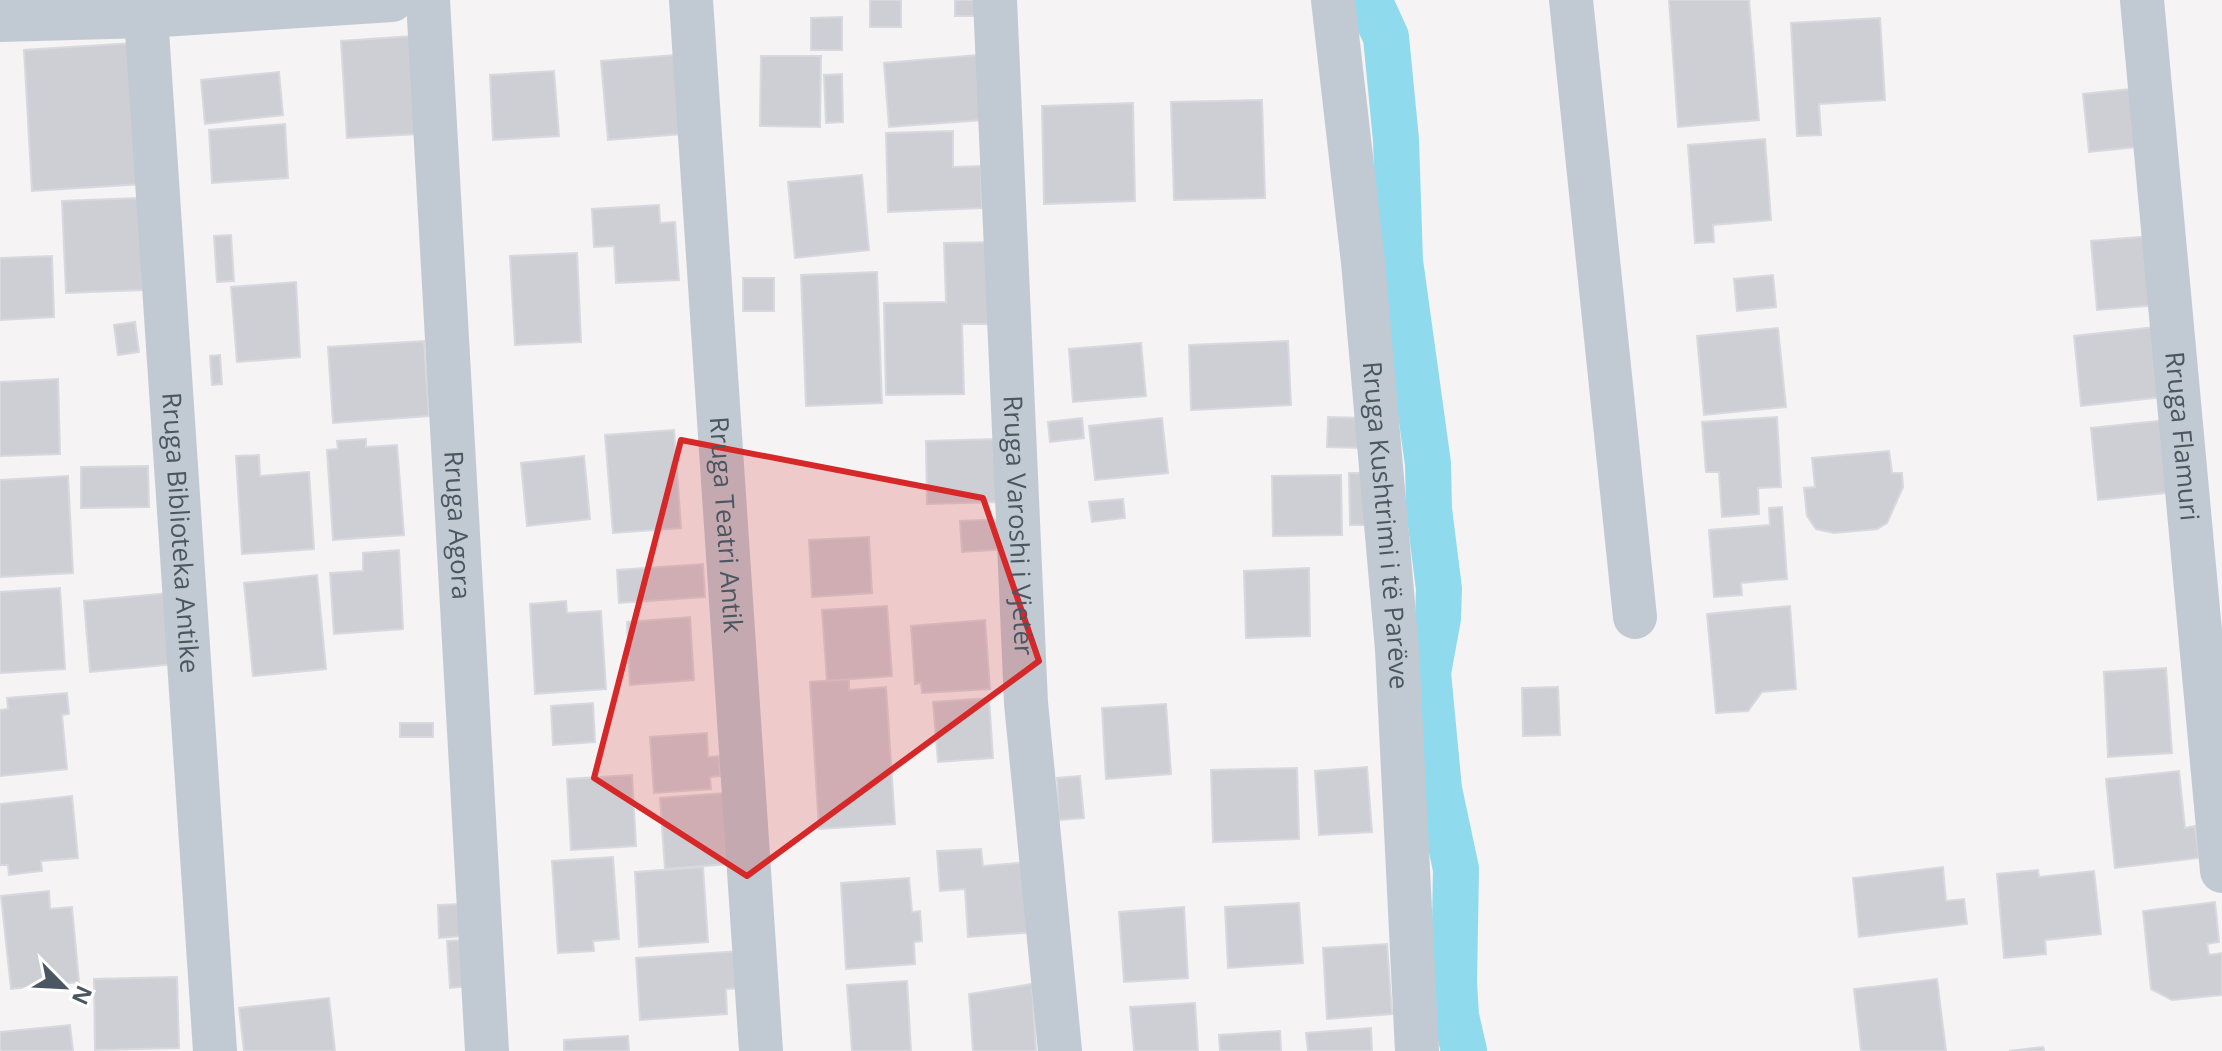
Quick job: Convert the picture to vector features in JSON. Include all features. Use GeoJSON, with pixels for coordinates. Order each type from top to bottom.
{"type":"FeatureCollection","features":[{"type":"Feature","properties":{"kind":"street"},"geometry":{"type":"LineString","coordinates":[[0,20],[146,16],[392,0]]}},
{"type":"Feature","properties":{"kind":"street","name":"Rruga Agora"},"geometry":{"type":"LineString","coordinates":[[428,0],[487,1051]]}},
{"type":"Feature","properties":{"kind":"street","name":"Rruga Teatri Antik"},"geometry":{"type":"LineString","coordinates":[[691,0],[761,1051]]}},
{"type":"Feature","properties":{"kind":"street","name":"Rruga Varoshi i Vjetër"},"geometry":{"type":"LineString","coordinates":[[995,0],[1026,703],[1060,1051]]}},
{"type":"Feature","properties":{"kind":"street","name":"Rruga Kushtrimi i të Parëve"},"geometry":{"type":"LineString","coordinates":[[1333,0],[1363,262],[1397,649],[1417,1051]]}},
{"type":"Feature","properties":{"kind":"street"},"geometry":{"type":"LineString","coordinates":[[1571,0],[1635,617]]}},
{"type":"Feature","properties":{"kind":"street","name":"Rruga Flamuri"},"geometry":{"type":"LineString","coordinates":[[2142,0],[2222,871]]}},
{"type":"Feature","properties":{"kind":"street","name":"Rruga Biblioteka Antike"},"geometry":{"type":"LineString","coordinates":[[146,16],[215,1051]]}},
{"type":"Feature","properties":{"kind":"highlighted area"},"geometry":{"type":"Polygon","coordinates":[[[681,440],[983,498],[1039,661],[747,876],[594,778],[681,440]]]}},
{"type":"Feature","properties":{"kind":"building"},"geometry":{"type":"Polygon","coordinates":[[[870,0],[901,0],[901,27],[870,27],[870,0]]]}},
{"type":"Feature","properties":{"kind":"building"},"geometry":{"type":"Polygon","coordinates":[[[955,0],[986,0],[986,16],[955,16],[955,0]]]}},
{"type":"Feature","properties":{"kind":"building"},"geometry":{"type":"Polygon","coordinates":[[[1669,0],[1749,0],[1759,120],[1678,127],[1669,0]]]}},
{"type":"Feature","properties":{"kind":"building"},"geometry":{"type":"Polygon","coordinates":[[[842,17],[842,50],[811,50],[811,18],[842,17]]]}},
{"type":"Feature","properties":{"kind":"building"},"geometry":{"type":"Polygon","coordinates":[[[1880,18],[1885,100],[1819,104],[1821,135],[1797,136],[1791,23],[1880,18]]]}},
{"type":"Feature","properties":{"kind":"building"},"geometry":{"type":"Polygon","coordinates":[[[412,36],[418,134],[347,138],[341,41],[412,36]]]}},
{"type":"Feature","properties":{"kind":"building"},"geometry":{"type":"Polygon","coordinates":[[[134,43],[143,184],[32,191],[24,50],[134,43]]]}},
{"type":"Feature","properties":{"kind":"building"},"geometry":{"type":"Polygon","coordinates":[[[675,55],[682,134],[608,140],[601,61],[675,55]]]}},
{"type":"Feature","properties":{"kind":"building"},"geometry":{"type":"Polygon","coordinates":[[[978,55],[983,120],[889,127],[884,63],[978,55]]]}},
{"type":"Feature","properties":{"kind":"building"},"geometry":{"type":"Polygon","coordinates":[[[761,56],[821,56],[820,127],[760,126],[761,56]]]}},
{"type":"Feature","properties":{"kind":"building"},"geometry":{"type":"Polygon","coordinates":[[[554,71],[559,136],[493,140],[490,75],[554,71]]]}},
{"type":"Feature","properties":{"kind":"building"},"geometry":{"type":"Polygon","coordinates":[[[279,72],[283,115],[205,124],[201,80],[279,72]]]}},
{"type":"Feature","properties":{"kind":"building"},"geometry":{"type":"Polygon","coordinates":[[[842,74],[843,122],[826,123],[824,75],[842,74]]]}},
{"type":"Feature","properties":{"kind":"building"},"geometry":{"type":"Polygon","coordinates":[[[2130,89],[2137,147],[2089,152],[2083,94],[2130,89]]]}},
{"type":"Feature","properties":{"kind":"building"},"geometry":{"type":"Polygon","coordinates":[[[1262,100],[1265,198],[1174,200],[1171,102],[1262,100]]]}},
{"type":"Feature","properties":{"kind":"building"},"geometry":{"type":"Polygon","coordinates":[[[1133,103],[1135,201],[1044,204],[1042,106],[1133,103]]]}},
{"type":"Feature","properties":{"kind":"building"},"geometry":{"type":"Polygon","coordinates":[[[285,124],[288,178],[212,183],[209,130],[285,124]]]}},
{"type":"Feature","properties":{"kind":"building"},"geometry":{"type":"Polygon","coordinates":[[[953,131],[953,167],[981,166],[982,208],[888,212],[886,133],[953,131]]]}},
{"type":"Feature","properties":{"kind":"building"},"geometry":{"type":"Polygon","coordinates":[[[1765,139],[1771,220],[1713,225],[1714,242],[1695,243],[1688,145],[1765,139]]]}},
{"type":"Feature","properties":{"kind":"building"},"geometry":{"type":"Polygon","coordinates":[[[862,175],[869,250],[795,258],[788,182],[862,175]]]}},
{"type":"Feature","properties":{"kind":"building"},"geometry":{"type":"Polygon","coordinates":[[[139,198],[143,290],[66,293],[62,201],[139,198]]]}},
{"type":"Feature","properties":{"kind":"building"},"geometry":{"type":"Polygon","coordinates":[[[659,205],[660,223],[675,222],[679,280],[616,283],[614,246],[594,247],[592,209],[659,205]]]}},
{"type":"Feature","properties":{"kind":"building"},"geometry":{"type":"Polygon","coordinates":[[[231,235],[234,281],[217,282],[214,236],[231,235]]]}},
{"type":"Feature","properties":{"kind":"building"},"geometry":{"type":"Polygon","coordinates":[[[2152,236],[2158,305],[2097,310],[2091,241],[2152,236]]]}},
{"type":"Feature","properties":{"kind":"building"},"geometry":{"type":"Polygon","coordinates":[[[1000,242],[1001,324],[962,324],[964,394],[886,395],[884,303],[946,302],[944,243],[1000,242]]]}},
{"type":"Feature","properties":{"kind":"building"},"geometry":{"type":"Polygon","coordinates":[[[577,253],[581,342],[515,345],[510,256],[577,253]]]}},
{"type":"Feature","properties":{"kind":"building"},"geometry":{"type":"Polygon","coordinates":[[[52,256],[54,317],[0,320],[0,258],[52,256]]]}},
{"type":"Feature","properties":{"kind":"building"},"geometry":{"type":"Polygon","coordinates":[[[877,272],[882,403],[806,406],[801,275],[877,272]]]}},
{"type":"Feature","properties":{"kind":"building"},"geometry":{"type":"Polygon","coordinates":[[[1773,275],[1776,307],[1737,311],[1734,279],[1773,275]]]}},
{"type":"Feature","properties":{"kind":"building"},"geometry":{"type":"Polygon","coordinates":[[[743,278],[774,278],[774,311],[743,311],[743,278]]]}},
{"type":"Feature","properties":{"kind":"building"},"geometry":{"type":"Polygon","coordinates":[[[296,282],[300,357],[237,362],[231,287],[296,282]]]}},
{"type":"Feature","properties":{"kind":"building"},"geometry":{"type":"Polygon","coordinates":[[[135,322],[139,352],[118,355],[114,325],[135,322]]]}},
{"type":"Feature","properties":{"kind":"building"},"geometry":{"type":"Polygon","coordinates":[[[2155,327],[2163,397],[2081,406],[2074,336],[2155,327]]]}},
{"type":"Feature","properties":{"kind":"building"},"geometry":{"type":"Polygon","coordinates":[[[1778,328],[1786,407],[1704,415],[1697,336],[1778,328]]]}},
{"type":"Feature","properties":{"kind":"building"},"geometry":{"type":"Polygon","coordinates":[[[424,341],[429,416],[333,423],[328,347],[424,341]]]}},
{"type":"Feature","properties":{"kind":"building"},"geometry":{"type":"Polygon","coordinates":[[[1288,341],[1291,405],[1191,410],[1189,345],[1288,341]]]}},
{"type":"Feature","properties":{"kind":"building"},"geometry":{"type":"Polygon","coordinates":[[[1141,343],[1146,396],[1073,402],[1069,349],[1141,343]]]}},
{"type":"Feature","properties":{"kind":"building"},"geometry":{"type":"Polygon","coordinates":[[[220,355],[222,384],[212,385],[210,356],[220,355]]]}},
{"type":"Feature","properties":{"kind":"building"},"geometry":{"type":"Polygon","coordinates":[[[58,379],[60,454],[0,456],[0,382],[58,379]]]}},
{"type":"Feature","properties":{"kind":"building"},"geometry":{"type":"Polygon","coordinates":[[[1328,417],[1365,418],[1364,448],[1327,447],[1328,417]]]}},
{"type":"Feature","properties":{"kind":"building"},"geometry":{"type":"Polygon","coordinates":[[[1777,417],[1781,487],[1758,488],[1759,514],[1722,517],[1719,472],[1706,472],[1702,422],[1777,417]]]}},
{"type":"Feature","properties":{"kind":"building"},"geometry":{"type":"Polygon","coordinates":[[[1082,418],[1084,438],[1050,442],[1048,422],[1082,418]]]}},
{"type":"Feature","properties":{"kind":"building"},"geometry":{"type":"Polygon","coordinates":[[[1162,418],[1168,473],[1095,480],[1089,426],[1162,418]]]}},
{"type":"Feature","properties":{"kind":"building"},"geometry":{"type":"Polygon","coordinates":[[[2167,420],[2175,492],[2098,500],[2091,428],[2167,420]]]}},
{"type":"Feature","properties":{"kind":"building"},"geometry":{"type":"Polygon","coordinates":[[[674,430],[681,528],[613,533],[605,435],[674,430]]]}},
{"type":"Feature","properties":{"kind":"building"},"geometry":{"type":"Polygon","coordinates":[[[366,439],[366,447],[397,445],[404,535],[333,540],[327,450],[338,449],[337,441],[366,439]]]}},
{"type":"Feature","properties":{"kind":"building"},"geometry":{"type":"Polygon","coordinates":[[[999,439],[1001,502],[927,504],[926,441],[999,439]]]}},
{"type":"Feature","properties":{"kind":"building"},"geometry":{"type":"Polygon","coordinates":[[[1889,451],[1892,473],[1902,473],[1903,487],[1887,523],[1877,529],[1834,533],[1816,529],[1807,516],[1804,488],[1815,487],[1812,458],[1889,451]]]}},
{"type":"Feature","properties":{"kind":"building"},"geometry":{"type":"Polygon","coordinates":[[[259,455],[260,476],[309,472],[314,549],[242,554],[236,456],[259,455]]]}},
{"type":"Feature","properties":{"kind":"building"},"geometry":{"type":"Polygon","coordinates":[[[584,456],[590,519],[527,526],[521,463],[584,456]]]}},
{"type":"Feature","properties":{"kind":"building"},"geometry":{"type":"Polygon","coordinates":[[[148,466],[149,507],[81,508],[81,467],[148,466]]]}},
{"type":"Feature","properties":{"kind":"building"},"geometry":{"type":"Polygon","coordinates":[[[1349,473],[1378,473],[1379,525],[1350,525],[1349,473]]]}},
{"type":"Feature","properties":{"kind":"building"},"geometry":{"type":"Polygon","coordinates":[[[1341,475],[1342,535],[1273,536],[1272,476],[1341,475]]]}},
{"type":"Feature","properties":{"kind":"building"},"geometry":{"type":"Polygon","coordinates":[[[68,476],[73,573],[0,577],[0,480],[68,476]]]}},
{"type":"Feature","properties":{"kind":"building"},"geometry":{"type":"Polygon","coordinates":[[[1123,499],[1125,518],[1092,522],[1089,502],[1123,499]]]}},
{"type":"Feature","properties":{"kind":"building"},"geometry":{"type":"Polygon","coordinates":[[[1782,507],[1787,579],[1741,583],[1742,595],[1714,597],[1709,530],[1770,525],[1769,508],[1782,507]]]}},
{"type":"Feature","properties":{"kind":"building"},"geometry":{"type":"Polygon","coordinates":[[[1009,519],[1010,549],[962,552],[960,521],[1009,519]]]}},
{"type":"Feature","properties":{"kind":"building"},"geometry":{"type":"Polygon","coordinates":[[[869,537],[872,593],[812,597],[809,540],[869,537]]]}},
{"type":"Feature","properties":{"kind":"building"},"geometry":{"type":"Polygon","coordinates":[[[399,550],[403,629],[334,634],[330,573],[363,571],[363,553],[399,550]]]}},
{"type":"Feature","properties":{"kind":"building"},"geometry":{"type":"Polygon","coordinates":[[[703,564],[705,597],[619,603],[617,570],[703,564]]]}},
{"type":"Feature","properties":{"kind":"building"},"geometry":{"type":"Polygon","coordinates":[[[1309,568],[1310,636],[1246,638],[1244,571],[1309,568]]]}},
{"type":"Feature","properties":{"kind":"building"},"geometry":{"type":"Polygon","coordinates":[[[317,575],[326,669],[253,676],[244,583],[317,575]]]}},
{"type":"Feature","properties":{"kind":"building"},"geometry":{"type":"Polygon","coordinates":[[[60,588],[65,669],[0,673],[0,592],[60,588]]]}},
{"type":"Feature","properties":{"kind":"building"},"geometry":{"type":"Polygon","coordinates":[[[169,593],[175,664],[90,672],[84,601],[169,593]]]}},
{"type":"Feature","properties":{"kind":"building"},"geometry":{"type":"Polygon","coordinates":[[[566,601],[567,613],[601,611],[606,689],[535,694],[530,604],[566,601]]]}},
{"type":"Feature","properties":{"kind":"building"},"geometry":{"type":"Polygon","coordinates":[[[887,606],[892,676],[827,681],[822,610],[887,606]]]}},
{"type":"Feature","properties":{"kind":"building"},"geometry":{"type":"Polygon","coordinates":[[[1790,606],[1796,689],[1762,692],[1748,711],[1716,713],[1707,614],[1790,606]]]}},
{"type":"Feature","properties":{"kind":"building"},"geometry":{"type":"Polygon","coordinates":[[[690,617],[694,680],[630,685],[627,622],[690,617]]]}},
{"type":"Feature","properties":{"kind":"building"},"geometry":{"type":"Polygon","coordinates":[[[985,620],[990,689],[922,693],[921,683],[915,684],[911,626],[985,620]]]}},
{"type":"Feature","properties":{"kind":"building"},"geometry":{"type":"Polygon","coordinates":[[[2166,668],[2172,753],[2108,757],[2104,672],[2166,668]]]}},
{"type":"Feature","properties":{"kind":"building"},"geometry":{"type":"Polygon","coordinates":[[[849,679],[849,690],[886,687],[895,824],[819,829],[810,682],[849,679]]]}},
{"type":"Feature","properties":{"kind":"building"},"geometry":{"type":"Polygon","coordinates":[[[1558,687],[1560,735],[1523,736],[1522,688],[1558,687]]]}},
{"type":"Feature","properties":{"kind":"building"},"geometry":{"type":"Polygon","coordinates":[[[67,693],[69,714],[62,715],[67,769],[0,776],[0,710],[8,709],[7,698],[67,693]]]}},
{"type":"Feature","properties":{"kind":"building"},"geometry":{"type":"Polygon","coordinates":[[[989,698],[993,758],[938,762],[933,702],[989,698]]]}},
{"type":"Feature","properties":{"kind":"building"},"geometry":{"type":"Polygon","coordinates":[[[593,703],[595,742],[553,745],[551,706],[593,703]]]}},
{"type":"Feature","properties":{"kind":"building"},"geometry":{"type":"Polygon","coordinates":[[[1166,704],[1171,774],[1106,779],[1102,708],[1166,704]]]}},
{"type":"Feature","properties":{"kind":"building"},"geometry":{"type":"Polygon","coordinates":[[[400,723],[433,723],[433,737],[400,737],[400,723]]]}},
{"type":"Feature","properties":{"kind":"building"},"geometry":{"type":"Polygon","coordinates":[[[707,733],[708,757],[719,756],[720,776],[710,777],[711,789],[654,793],[650,737],[707,733]]]}},
{"type":"Feature","properties":{"kind":"building"},"geometry":{"type":"Polygon","coordinates":[[[1367,767],[1372,832],[1319,835],[1315,771],[1367,767]]]}},
{"type":"Feature","properties":{"kind":"building"},"geometry":{"type":"Polygon","coordinates":[[[1297,768],[1299,839],[1213,842],[1211,770],[1297,768]]]}},
{"type":"Feature","properties":{"kind":"building"},"geometry":{"type":"Polygon","coordinates":[[[2179,771],[2185,828],[2195,826],[2199,858],[2115,868],[2106,779],[2179,771]]]}},
{"type":"Feature","properties":{"kind":"building"},"geometry":{"type":"Polygon","coordinates":[[[632,775],[636,846],[571,850],[567,779],[632,775]]]}},
{"type":"Feature","properties":{"kind":"building"},"geometry":{"type":"Polygon","coordinates":[[[1080,776],[1084,818],[1059,820],[1057,778],[1080,776]]]}},
{"type":"Feature","properties":{"kind":"building"},"geometry":{"type":"Polygon","coordinates":[[[724,793],[729,864],[665,869],[660,798],[724,793]]]}},
{"type":"Feature","properties":{"kind":"building"},"geometry":{"type":"Polygon","coordinates":[[[72,796],[78,858],[41,861],[42,871],[9,875],[8,865],[0,865],[0,804],[72,796]]]}},
{"type":"Feature","properties":{"kind":"building"},"geometry":{"type":"Polygon","coordinates":[[[981,849],[983,866],[1031,862],[1035,932],[968,937],[965,889],[940,891],[937,851],[981,849]]]}},
{"type":"Feature","properties":{"kind":"building"},"geometry":{"type":"Polygon","coordinates":[[[613,857],[619,939],[593,941],[594,951],[558,953],[552,861],[613,857]]]}},
{"type":"Feature","properties":{"kind":"building"},"geometry":{"type":"Polygon","coordinates":[[[703,867],[708,942],[639,947],[635,872],[703,867]]]}},
{"type":"Feature","properties":{"kind":"building"},"geometry":{"type":"Polygon","coordinates":[[[1943,867],[1946,901],[1964,899],[1967,924],[1859,937],[1853,878],[1943,867]]]}},
{"type":"Feature","properties":{"kind":"building"},"geometry":{"type":"Polygon","coordinates":[[[2038,870],[2039,877],[2094,871],[2101,934],[2045,940],[2046,954],[2004,958],[1997,874],[2038,870]]]}},
{"type":"Feature","properties":{"kind":"building"},"geometry":{"type":"Polygon","coordinates":[[[909,878],[912,912],[920,911],[922,941],[914,942],[915,964],[846,969],[841,883],[909,878]]]}},
{"type":"Feature","properties":{"kind":"building"},"geometry":{"type":"Polygon","coordinates":[[[49,891],[50,909],[72,907],[79,982],[11,989],[1,896],[49,891]]]}},
{"type":"Feature","properties":{"kind":"building"},"geometry":{"type":"Polygon","coordinates":[[[2215,902],[2219,942],[2207,944],[2209,955],[2222,953],[2222,995],[2172,1000],[2151,989],[2143,911],[2215,902]]]}},
{"type":"Feature","properties":{"kind":"building"},"geometry":{"type":"Polygon","coordinates":[[[1299,903],[1303,963],[1228,968],[1225,907],[1299,903]]]}},
{"type":"Feature","properties":{"kind":"building"},"geometry":{"type":"Polygon","coordinates":[[[463,904],[464,936],[439,938],[438,905],[463,904]]]}},
{"type":"Feature","properties":{"kind":"building"},"geometry":{"type":"Polygon","coordinates":[[[1184,907],[1188,978],[1124,982],[1119,912],[1184,907]]]}},
{"type":"Feature","properties":{"kind":"building"},"geometry":{"type":"Polygon","coordinates":[[[466,940],[469,986],[450,988],[447,941],[466,940]]]}},
{"type":"Feature","properties":{"kind":"building"},"geometry":{"type":"Polygon","coordinates":[[[1387,944],[1392,1014],[1327,1019],[1323,948],[1387,944]]]}},
{"type":"Feature","properties":{"kind":"building"},"geometry":{"type":"Polygon","coordinates":[[[740,951],[743,988],[726,989],[727,1014],[640,1020],[636,958],[740,951]]]}},
{"type":"Feature","properties":{"kind":"building"},"geometry":{"type":"Polygon","coordinates":[[[177,977],[179,1048],[95,1050],[94,979],[177,977]]]}},
{"type":"Feature","properties":{"kind":"building"},"geometry":{"type":"Polygon","coordinates":[[[1937,979],[1946,1051],[1861,1051],[1854,989],[1937,979]]]}},
{"type":"Feature","properties":{"kind":"building"},"geometry":{"type":"Polygon","coordinates":[[[907,981],[911,1051],[852,1051],[847,985],[907,981]]]}},
{"type":"Feature","properties":{"kind":"building"},"geometry":{"type":"Polygon","coordinates":[[[1032,984],[1036,1051],[973,1051],[969,994],[1032,984]]]}},
{"type":"Feature","properties":{"kind":"building"},"geometry":{"type":"Polygon","coordinates":[[[329,998],[335,1051],[244,1051],[239,1008],[329,998]]]}},
{"type":"Feature","properties":{"kind":"building"},"geometry":{"type":"Polygon","coordinates":[[[1195,1003],[1198,1051],[1134,1051],[1130,1007],[1195,1003]]]}},
{"type":"Feature","properties":{"kind":"building"},"geometry":{"type":"Polygon","coordinates":[[[70,1025],[73,1051],[0,1051],[0,1032],[70,1025]]]}},
{"type":"Feature","properties":{"kind":"building"},"geometry":{"type":"Polygon","coordinates":[[[1371,1028],[1372,1051],[1308,1051],[1306,1033],[1371,1028]]]}},
{"type":"Feature","properties":{"kind":"building"},"geometry":{"type":"Polygon","coordinates":[[[1280,1031],[1281,1051],[1220,1051],[1219,1035],[1280,1031]]]}},
{"type":"Feature","properties":{"kind":"building"},"geometry":{"type":"Polygon","coordinates":[[[628,1036],[629,1051],[564,1051],[564,1040],[628,1036]]]}},
{"type":"Feature","properties":{"kind":"building"},"geometry":{"type":"Polygon","coordinates":[[[2043,1047],[2044,1051],[2009,1051],[2043,1047]]]}},
{"type":"Feature","properties":{"kind":"waterway"},"geometry":{"type":"LineString","coordinates":[[1369,0],[1386,37],[1396,140],[1400,261],[1428,464],[1429,509],[1439,589],[1438,618],[1428,673],[1439,789],[1456,869],[1454,982],[1456,1016],[1464,1051]]}}]}
